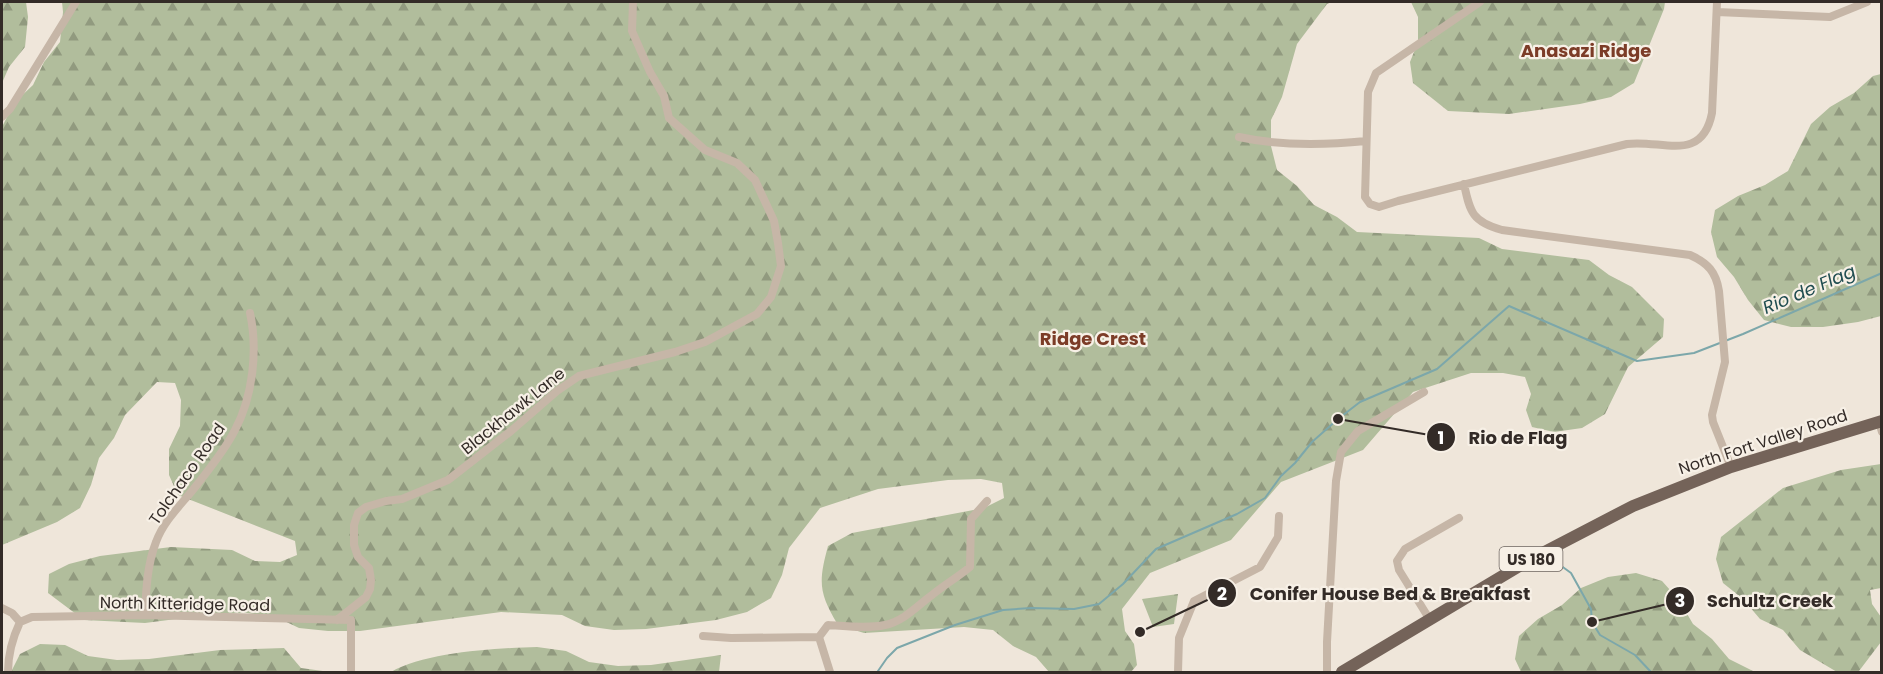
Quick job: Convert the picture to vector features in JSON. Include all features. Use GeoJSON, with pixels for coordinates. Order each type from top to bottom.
{"type":"FeatureCollection","features":[{"type":"Feature","properties":{"kind":"main road","name":"North Fort Valley Road"},"geometry":{"type":"LineString","coordinates":[[1342,672],[1531,559],[1611,516],[1731,467],[1880,425]]}},
{"type":"Feature","properties":{"kind":"street"},"geometry":{"type":"LineString","coordinates":[[2,117],[10,109],[76,2]]}},
{"type":"Feature","properties":{"kind":"street","name":"Blackhawk Lane"},"geometry":{"type":"LineString","coordinates":[[337,620],[366,597],[370,589],[369,568],[358,556],[354,545],[354,525],[358,513],[366,507],[410,496],[448,480],[557,391],[579,376],[675,352],[705,342],[757,314],[771,297],[781,266],[778,243],[774,221],[755,180],[737,163],[705,150],[669,118],[664,96],[650,72],[632,30],[633,2]]}},
{"type":"Feature","properties":{"kind":"street"},"geometry":{"type":"LineString","coordinates":[[1480,2],[1376,73],[1368,92],[1365,197],[1370,204],[1379,207],[1387,206],[1464,184],[1627,144],[1683,146],[1692,144],[1700,139],[1710,124],[1712,113],[1717,2]]}},
{"type":"Feature","properties":{"kind":"street"},"geometry":{"type":"LineString","coordinates":[[1717,12],[1830,16],[1867,2]]}},
{"type":"Feature","properties":{"kind":"street"},"geometry":{"type":"LineString","coordinates":[[1239,137],[1265,142],[1349,143],[1366,141]]}},
{"type":"Feature","properties":{"kind":"street"},"geometry":{"type":"LineString","coordinates":[[1464,184],[1467,201],[1475,217],[1487,226],[1502,230],[1690,255],[1702,260],[1713,270],[1717,280],[1725,362],[1712,415],[1731,467]]}},
{"type":"Feature","properties":{"kind":"street","name":"Tolchaco Road"},"geometry":{"type":"LineString","coordinates":[[144,615],[147,577],[156,542],[167,520],[212,465],[236,429],[248,393],[254,364],[253,327],[250,313]]}},
{"type":"Feature","properties":{"kind":"street"},"geometry":{"type":"LineString","coordinates":[[1327,672],[1336,492],[1341,452],[1358,431],[1424,392]]}},
{"type":"Feature","properties":{"kind":"street"},"geometry":{"type":"LineString","coordinates":[[819,637],[828,625],[874,627],[887,625],[906,616],[970,567],[971,519],[987,501]]}},
{"type":"Feature","properties":{"kind":"street"},"geometry":{"type":"LineString","coordinates":[[1178,672],[1179,638],[1194,601],[1260,567],[1278,537],[1279,516]]}},
{"type":"Feature","properties":{"kind":"street"},"geometry":{"type":"LineString","coordinates":[[1430,621],[1399,570],[1397,561],[1405,549],[1459,518]]}},
{"type":"Feature","properties":{"kind":"street"},"geometry":{"type":"LineString","coordinates":[[2,608],[12,613],[20,622],[12,638],[8,654],[8,672]]}},
{"type":"Feature","properties":{"kind":"street","name":"North Kitteridge Road"},"geometry":{"type":"LineString","coordinates":[[20,622],[32,617],[144,615],[351,620],[351,672]]}},
{"type":"Feature","properties":{"kind":"street"},"geometry":{"type":"LineString","coordinates":[[703,636],[819,637]]}},
{"type":"Feature","properties":{"kind":"street"},"geometry":{"type":"LineString","coordinates":[[819,637],[830,672]]}},
{"type":"Feature","properties":{"kind":"green space"},"geometry":{"type":"Polygon","coordinates":[[[2,2],[26,2],[28,17],[25,47],[9,67],[2,83],[2,2]]]}},
{"type":"Feature","properties":{"kind":"green space"},"geometry":{"type":"Polygon","coordinates":[[[62,2],[1332,2],[1327,4],[1297,44],[1282,97],[1271,120],[1271,146],[1277,170],[1297,186],[1314,205],[1337,217],[1357,232],[1479,238],[1502,249],[1589,260],[1609,275],[1632,287],[1664,319],[1663,337],[1628,367],[1605,414],[1582,428],[1554,432],[1532,427],[1526,410],[1531,394],[1525,377],[1503,373],[1471,373],[1413,392],[1363,450],[1281,482],[1231,540],[1150,573],[1122,609],[1125,631],[1134,644],[1137,665],[1131,672],[1049,672],[1036,657],[1013,646],[993,630],[964,627],[864,633],[838,625],[827,604],[822,587],[828,546],[852,533],[984,508],[1004,498],[1002,483],[981,479],[948,480],[878,489],[820,508],[789,548],[782,575],[771,598],[747,612],[716,620],[646,629],[614,630],[585,626],[562,615],[501,612],[360,631],[328,631],[299,628],[276,617],[247,613],[215,614],[145,623],[84,620],[48,593],[49,574],[69,564],[100,556],[171,547],[232,550],[255,561],[280,562],[297,555],[295,541],[178,495],[169,475],[169,449],[180,426],[181,400],[175,383],[157,382],[125,415],[114,438],[99,458],[91,485],[80,508],[57,522],[2,545],[2,127],[14,103],[33,85],[44,62],[60,42],[62,2]]]}},
{"type":"Feature","properties":{"kind":"green space"},"geometry":{"type":"Polygon","coordinates":[[[1411,2],[1665,2],[1634,83],[1611,97],[1580,104],[1509,114],[1448,111],[1413,83],[1410,62],[1418,42],[1418,17],[1411,2]]]}},
{"type":"Feature","properties":{"kind":"green space"},"geometry":{"type":"Polygon","coordinates":[[[1881,74],[1881,316],[1823,327],[1791,327],[1764,320],[1717,257],[1711,232],[1715,210],[1788,171],[1811,124],[1830,107],[1854,93],[1873,76],[1881,74]]]}},
{"type":"Feature","properties":{"kind":"green space"},"geometry":{"type":"Polygon","coordinates":[[[1881,464],[1881,588],[1870,590],[1872,604],[1881,617],[1881,642],[1859,671],[1837,672],[1800,650],[1783,630],[1760,619],[1743,599],[1723,583],[1716,559],[1721,537],[1783,488],[1841,470],[1881,464]]]}},
{"type":"Feature","properties":{"kind":"green space"},"geometry":{"type":"Polygon","coordinates":[[[1636,573],[1662,581],[1679,600],[1693,624],[1712,639],[1729,659],[1755,672],[1521,672],[1515,659],[1519,636],[1538,619],[1562,605],[1581,588],[1608,577],[1636,573]]]}},
{"type":"Feature","properties":{"kind":"green space"},"geometry":{"type":"Polygon","coordinates":[[[1178,594],[1174,624],[1153,627],[1142,599],[1178,594]]]}},
{"type":"Feature","properties":{"kind":"green space"},"geometry":{"type":"Polygon","coordinates":[[[40,644],[65,645],[88,656],[117,660],[149,659],[220,650],[284,648],[301,668],[330,672],[11,672],[20,654],[40,644]]]}},
{"type":"Feature","properties":{"kind":"green space"},"geometry":{"type":"Polygon","coordinates":[[[537,647],[566,651],[589,662],[618,666],[651,665],[721,655],[719,672],[391,672],[405,665],[462,652],[537,647]]]}},
{"type":"Feature","properties":{"kind":"waterway","name":"Rio de Flag"},"geometry":{"type":"LineString","coordinates":[[878,671],[897,648],[955,625],[1003,610],[1074,609],[1099,604],[1123,584],[1156,549],[1237,514],[1265,498],[1281,476],[1312,442],[1338,419],[1360,402],[1437,369],[1509,306],[1637,361],[1694,353],[1882,273]]}},
{"type":"Feature","properties":{"kind":"waterway"},"geometry":{"type":"LineString","coordinates":[[1549,557],[1571,573],[1591,609],[1592,622],[1600,635],[1635,655],[1651,672]]}},
{"type":"Feature","properties":{"kind":"place","name":"Rio de Flag"},"geometry":{"type":"Point","coordinates":[1338,419]}},
{"type":"Feature","properties":{"kind":"place","name":"Schultz Creek"},"geometry":{"type":"Point","coordinates":[1592,622]}},
{"type":"Feature","properties":{"kind":"place","name":"Conifer House Bed & Breakfast"},"geometry":{"type":"Point","coordinates":[1140,632]}},
{"type":"Feature","properties":{"kind":"district","name":"Anasazi Ridge"},"geometry":{"type":"Point","coordinates":[1586,50]}},
{"type":"Feature","properties":{"kind":"district","name":"Ridge Crest"},"geometry":{"type":"Point","coordinates":[1093,338]}}]}
